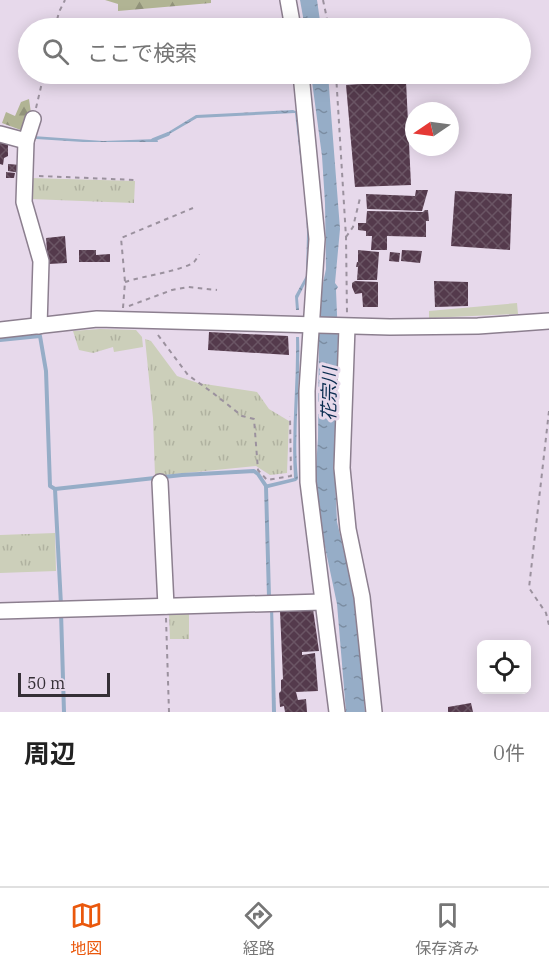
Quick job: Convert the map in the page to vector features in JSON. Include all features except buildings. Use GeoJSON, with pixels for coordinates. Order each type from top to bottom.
{"type":"FeatureCollection","features":[{"type":"Feature","properties":{"kind":"street"},"geometry":{"type":"LineString","coordinates":[[288,0],[291,18]]}},
{"type":"Feature","properties":{"kind":"street"},"geometry":{"type":"LineString","coordinates":[[302,84],[317,239],[307,391],[308,482],[337,712]]}},
{"type":"Feature","properties":{"kind":"street"},"geometry":{"type":"LineString","coordinates":[[33,119],[26,141],[24,202],[41,261],[39,326]]}},
{"type":"Feature","properties":{"kind":"street"},"geometry":{"type":"LineString","coordinates":[[0,134],[26,141]]}},
{"type":"Feature","properties":{"kind":"street"},"geometry":{"type":"LineString","coordinates":[[0,330],[97,320],[345,327],[478,326],[549,321]]}},
{"type":"Feature","properties":{"kind":"street"},"geometry":{"type":"LineString","coordinates":[[345,327],[342,468],[348,529],[362,597],[374,712]]}},
{"type":"Feature","properties":{"kind":"street"},"geometry":{"type":"LineString","coordinates":[[160,482],[166,606]]}},
{"type":"Feature","properties":{"kind":"street"},"geometry":{"type":"LineString","coordinates":[[0,611],[322,602]]}},
{"type":"Feature","properties":{"kind":"path"},"geometry":{"type":"LineString","coordinates":[[58,18],[65,0]]}},
{"type":"Feature","properties":{"kind":"path"},"geometry":{"type":"LineString","coordinates":[[323,0],[327,18]]}},
{"type":"Feature","properties":{"kind":"path"},"geometry":{"type":"LineString","coordinates":[[33,119],[42,84]]}},
{"type":"Feature","properties":{"kind":"path"},"geometry":{"type":"LineString","coordinates":[[337,84],[346,237],[345,327]]}},
{"type":"Feature","properties":{"kind":"path"},"geometry":{"type":"LineString","coordinates":[[25,176],[135,180]]}},
{"type":"Feature","properties":{"kind":"path"},"geometry":{"type":"LineString","coordinates":[[346,237],[353,227],[360,198]]}},
{"type":"Feature","properties":{"kind":"path"},"geometry":{"type":"LineString","coordinates":[[192,208],[121,238],[125,282],[123,308],[188,287],[217,290]]}},
{"type":"Feature","properties":{"kind":"path"},"geometry":{"type":"LineString","coordinates":[[125,282],[145,275],[175,270],[195,262],[199,254]]}},
{"type":"Feature","properties":{"kind":"path"},"geometry":{"type":"LineString","coordinates":[[155,330],[188,375],[242,416],[254,419],[258,470],[267,480],[291,476],[291,416]]}},
{"type":"Feature","properties":{"kind":"path"},"geometry":{"type":"LineString","coordinates":[[549,411],[529,588],[546,613],[549,625]]}},
{"type":"Feature","properties":{"kind":"path"},"geometry":{"type":"LineString","coordinates":[[166,606],[169,712]]}},
{"type":"Feature","properties":{"kind":"green space"},"geometry":{"type":"Polygon","coordinates":[[[105,0],[211,0],[211,3],[118,11],[118,4],[105,0]]]}},
{"type":"Feature","properties":{"kind":"green space"},"geometry":{"type":"Polygon","coordinates":[[[29,99],[31,113],[26,132],[2,123],[6,112],[15,116],[21,102],[29,99]]]}},
{"type":"Feature","properties":{"kind":"green space"},"geometry":{"type":"Polygon","coordinates":[[[31,178],[135,181],[134,203],[30,199],[31,178]]]}},
{"type":"Feature","properties":{"kind":"green space"},"geometry":{"type":"Polygon","coordinates":[[[517,303],[518,314],[429,318],[429,311],[517,303]]]}},
{"type":"Feature","properties":{"kind":"green space"},"geometry":{"type":"Polygon","coordinates":[[[136,330],[142,337],[143,347],[114,352],[113,347],[93,353],[79,350],[73,331],[136,330]]]}},
{"type":"Feature","properties":{"kind":"green space"},"geometry":{"type":"Polygon","coordinates":[[[145,339],[151,341],[177,376],[198,383],[257,392],[269,409],[289,421],[287,473],[270,475],[256,466],[155,476],[153,418],[145,339]]]}},
{"type":"Feature","properties":{"kind":"green space"},"geometry":{"type":"Polygon","coordinates":[[[55,533],[56,571],[0,573],[0,535],[55,533]]]}},
{"type":"Feature","properties":{"kind":"green space"},"geometry":{"type":"Polygon","coordinates":[[[189,607],[189,639],[170,639],[169,613],[189,607]]]}},
{"type":"Feature","properties":{"kind":"water"},"geometry":{"type":"Polygon","coordinates":[[[300,0],[317,0],[320,18],[303,18],[300,0]]]}},
{"type":"Feature","properties":{"kind":"water","name":"花宗川"},"geometry":{"type":"Polygon","coordinates":[[[312,84],[329,84],[340,229],[335,283],[338,287],[336,290],[338,338],[335,478],[337,522],[356,601],[365,712],[346,712],[337,604],[321,528],[315,483],[318,438],[317,300],[326,269],[322,156],[312,84]]]}},
{"type":"Feature","properties":{"kind":"water"},"geometry":{"type":"Polygon","coordinates":[[[293,110],[298,112],[310,237],[309,276],[298,298],[299,310],[296,310],[295,296],[306,276],[307,234],[295,113],[197,118],[166,136],[165,134],[196,115],[293,110]]]}},
{"type":"Feature","properties":{"kind":"water"},"geometry":{"type":"Polygon","coordinates":[[[33,136],[103,141],[157,139],[158,142],[83,142],[36,139],[33,136]]]}},
{"type":"Feature","properties":{"kind":"water"},"geometry":{"type":"Polygon","coordinates":[[[296,337],[299,337],[296,444],[298,479],[268,488],[271,597],[267,597],[264,485],[294,478],[296,337]]]}},
{"type":"Feature","properties":{"kind":"water"},"geometry":{"type":"Polygon","coordinates":[[[273,605],[276,712],[272,712],[270,606],[273,605]]]}},
{"type":"Feature","properties":{"kind":"waterway"},"geometry":{"type":"LineString","coordinates":[[153,140],[168,134]]}},
{"type":"Feature","properties":{"kind":"waterway"},"geometry":{"type":"LineString","coordinates":[[0,340],[40,336],[46,371],[50,486],[55,489],[61,605]]}},
{"type":"Feature","properties":{"kind":"waterway"},"geometry":{"type":"LineString","coordinates":[[55,489],[182,475],[254,471],[266,486]]}},
{"type":"Feature","properties":{"kind":"waterway"},"geometry":{"type":"LineString","coordinates":[[61,612],[64,712]]}}]}
